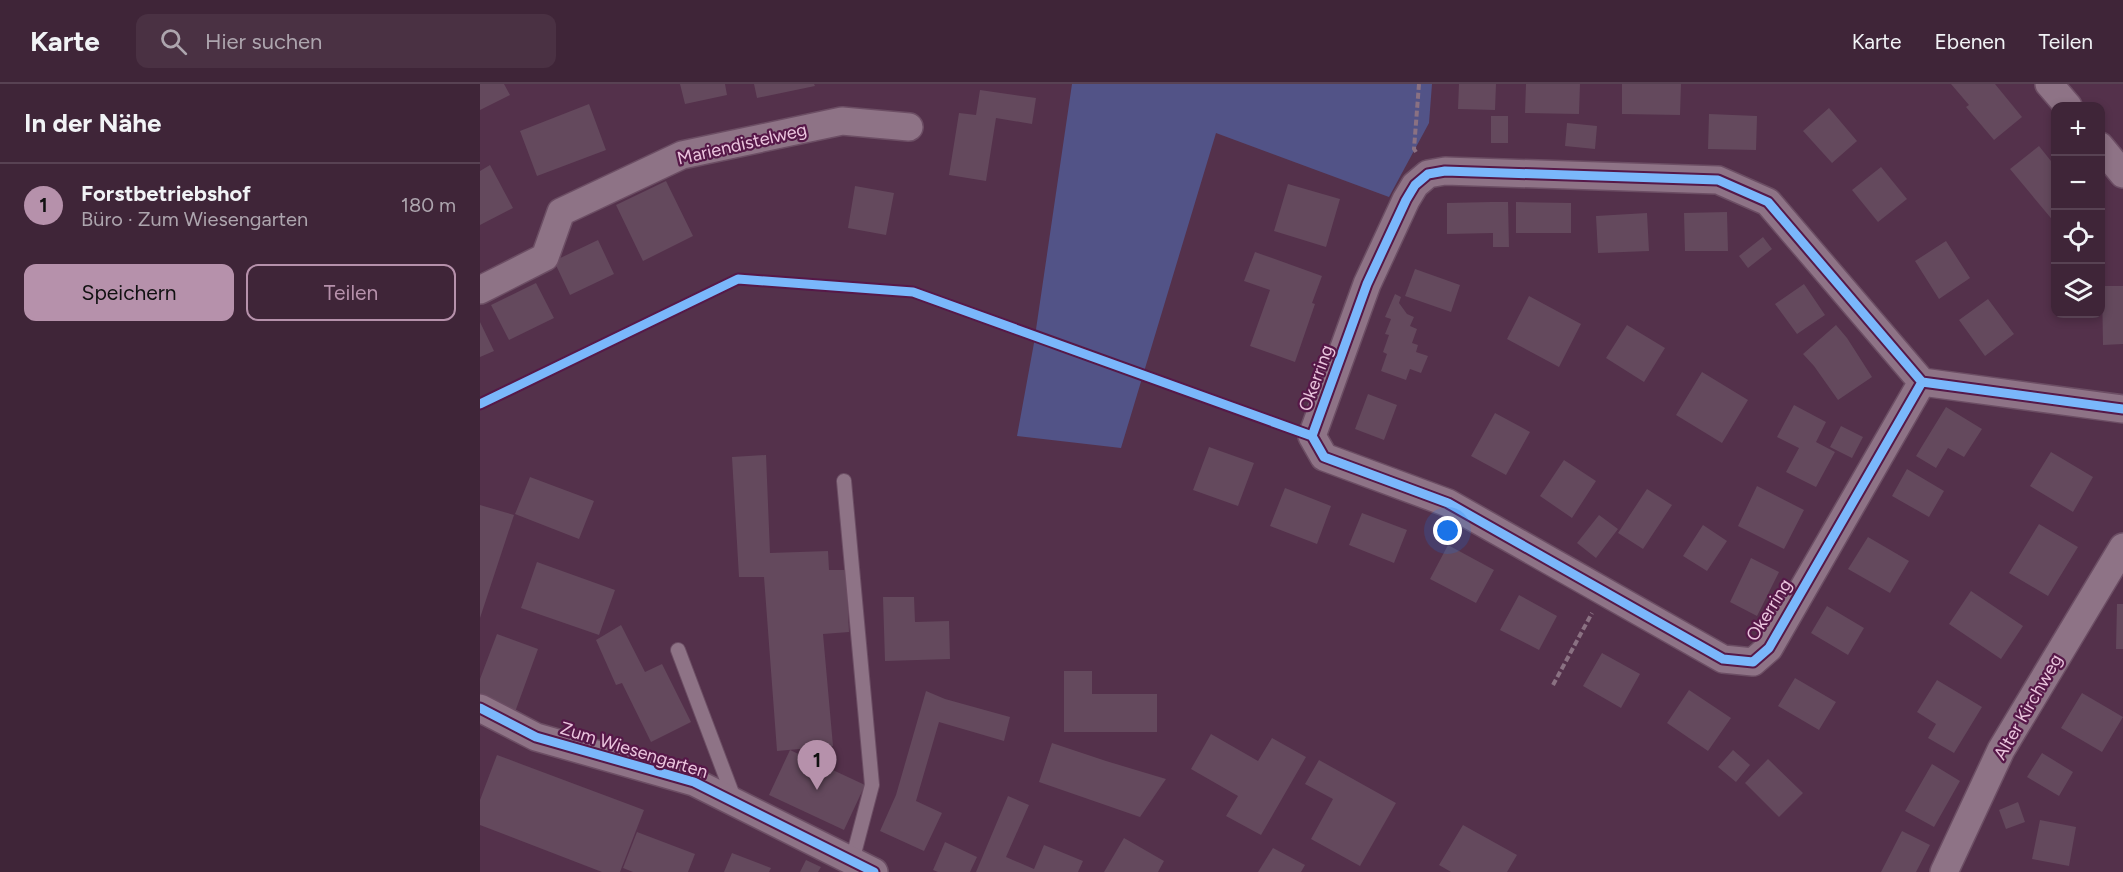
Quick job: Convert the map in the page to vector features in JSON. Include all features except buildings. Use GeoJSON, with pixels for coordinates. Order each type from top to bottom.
{"type":"FeatureCollection","features":[{"type":"Feature","properties":{"kind":"street"},"geometry":{"type":"LineString","coordinates":[[2049,84],[2064,102]]}},
{"type":"Feature","properties":{"kind":"street","name":"Mariendistelweg"},"geometry":{"type":"LineString","coordinates":[[480,290],[545,257],[561,212],[682,155],[842,122],[909,127]]}},
{"type":"Feature","properties":{"kind":"street"},"geometry":{"type":"LineString","coordinates":[[2105,152],[2123,174]]}},
{"type":"Feature","properties":{"kind":"street"},"geometry":{"type":"LineString","coordinates":[[1428,174],[1445,171],[1718,180],[1768,202],[1922,382],[2123,409]]}},
{"type":"Feature","properties":{"kind":"street","name":"Okerring"},"geometry":{"type":"LineString","coordinates":[[1428,174],[1415,185],[1406,200],[1367,284],[1312,436],[1324,458],[1448,503],[1723,659],[1753,662],[1769,648],[1922,382]]}},
{"type":"Feature","properties":{"kind":"street","name":"Alter Kirchweg"},"geometry":{"type":"LineString","coordinates":[[1944,872],[2001,750],[2123,547]]}},
{"type":"Feature","properties":{"kind":"street","name":"Zum Wiesengarten"},"geometry":{"type":"LineString","coordinates":[[480,708],[536,737],[694,782],[863,866]]}},
{"type":"Feature","properties":{"kind":"lane"},"geometry":{"type":"LineString","coordinates":[[844,481],[872,785],[863,866]]}},
{"type":"Feature","properties":{"kind":"lane"},"geometry":{"type":"LineString","coordinates":[[678,650],[735,803]]}},
{"type":"Feature","properties":{"kind":"path"},"geometry":{"type":"LineString","coordinates":[[1419,84],[1414,149],[1428,174]]}},
{"type":"Feature","properties":{"kind":"path"},"geometry":{"type":"LineString","coordinates":[[1552,685],[1603,592]]}},
{"type":"Feature","properties":{"kind":"shaded area"},"geometry":{"type":"Polygon","coordinates":[[[1072,84],[1432,84],[1429,123],[1389,197],[1216,133],[1121,448],[1017,436],[1034,343],[1072,84]]]}},
{"type":"Feature","properties":{"kind":"cycle path"},"geometry":{"type":"LineString","coordinates":[[1922,382],[1769,648],[1753,662],[1723,659],[1448,503],[1324,457],[1312,436],[1367,284],[1406,200],[1415,185],[1428,174],[1445,171],[1718,180],[1768,202],[1922,382],[2123,409]]}},
{"type":"Feature","properties":{"kind":"cycle path"},"geometry":{"type":"LineString","coordinates":[[480,404],[738,279],[913,292],[1312,436]]}},
{"type":"Feature","properties":{"kind":"cycle path"},"geometry":{"type":"LineString","coordinates":[[480,708],[536,737],[694,782],[874,872]]}},
{"type":"Feature","properties":{"kind":"place","name":"Forstbetriebshof"},"geometry":{"type":"Point","coordinates":[817,790]}}]}
